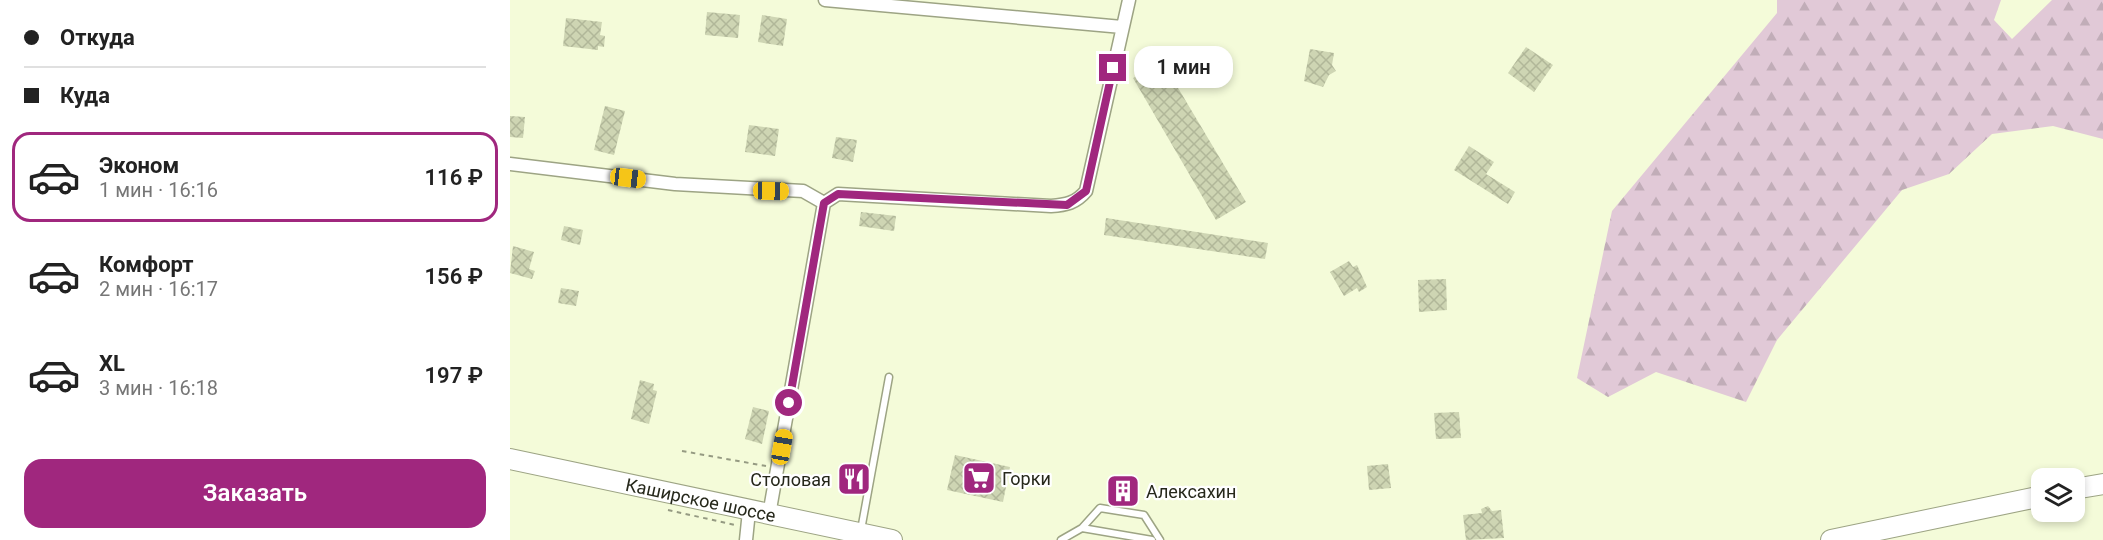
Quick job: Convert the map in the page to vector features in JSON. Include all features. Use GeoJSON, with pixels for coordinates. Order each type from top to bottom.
{"type":"FeatureCollection","features":[{"type":"Feature","properties":{"kind":"main road","name":"Каширское шоссе"},"geometry":{"type":"LineString","coordinates":[[510,459],[747,526],[770,515],[892,540]]}},
{"type":"Feature","properties":{"kind":"main road"},"geometry":{"type":"LineString","coordinates":[[2085,487],[2103,484]]}},
{"type":"Feature","properties":{"kind":"main road"},"geometry":{"type":"LineString","coordinates":[[1831,540],[2031,498]]}},
{"type":"Feature","properties":{"kind":"street"},"geometry":{"type":"LineString","coordinates":[[825,0],[1122,27]]}},
{"type":"Feature","properties":{"kind":"street"},"geometry":{"type":"LineString","coordinates":[[770,515],[824,203],[838,194],[1067,205],[1086,191],[1129,0]]}},
{"type":"Feature","properties":{"kind":"street"},"geometry":{"type":"LineString","coordinates":[[510,164],[675,184],[803,191],[824,203]]}},
{"type":"Feature","properties":{"kind":"lane"},"geometry":{"type":"LineString","coordinates":[[860,534],[889,378]]}},
{"type":"Feature","properties":{"kind":"lane"},"geometry":{"type":"LineString","coordinates":[[1061,540],[1082,528],[1101,508],[1144,515],[1160,540]]}},
{"type":"Feature","properties":{"kind":"lane"},"geometry":{"type":"LineString","coordinates":[[1082,528],[1152,540]]}},
{"type":"Feature","properties":{"kind":"path"},"geometry":{"type":"LineString","coordinates":[[682,451],[778,468]]}},
{"type":"Feature","properties":{"kind":"path"},"geometry":{"type":"LineString","coordinates":[[668,510],[747,526]]}},
{"type":"Feature","properties":{"kind":"green space"},"geometry":{"type":"Polygon","coordinates":[[[1777,0],[2001,0],[1994,20],[2012,39],[2052,0],[2103,0],[2103,139],[2053,126],[1992,134],[1949,174],[1902,190],[1777,340],[1746,402],[1656,372],[1608,397],[1577,378],[1612,211],[1777,13],[1777,0]]]}},
{"type":"Feature","properties":{"kind":"building"},"geometry":{"type":"Polygon","coordinates":[[[707,12],[740,15],[738,38],[705,35],[707,12]]]}},
{"type":"Feature","properties":{"kind":"building"},"geometry":{"type":"Polygon","coordinates":[[[762,15],[787,19],[783,46],[758,42],[762,15]]]}},
{"type":"Feature","properties":{"kind":"building"},"geometry":{"type":"Polygon","coordinates":[[[566,18],[602,22],[600,35],[605,36],[604,47],[598,46],[598,50],[563,46],[566,18]]]}},
{"type":"Feature","properties":{"kind":"building"},"geometry":{"type":"Polygon","coordinates":[[[1526,47],[1553,65],[1534,92],[1508,73],[1526,47]]]}},
{"type":"Feature","properties":{"kind":"building"},"geometry":{"type":"Polygon","coordinates":[[[1310,49],[1334,53],[1332,65],[1336,71],[1329,75],[1323,87],[1304,81],[1310,49]]]}},
{"type":"Feature","properties":{"kind":"building"},"geometry":{"type":"Polygon","coordinates":[[[1162,61],[1246,202],[1216,220],[1133,78],[1162,61]]]}},
{"type":"Feature","properties":{"kind":"building"},"geometry":{"type":"Polygon","coordinates":[[[605,106],[625,111],[614,155],[594,150],[605,106]]]}},
{"type":"Feature","properties":{"kind":"building"},"geometry":{"type":"Polygon","coordinates":[[[510,116],[525,117],[523,138],[510,137],[510,116]]]}},
{"type":"Feature","properties":{"kind":"building"},"geometry":{"type":"Polygon","coordinates":[[[749,125],[779,129],[775,156],[745,152],[749,125]]]}},
{"type":"Feature","properties":{"kind":"building"},"geometry":{"type":"Polygon","coordinates":[[[836,137],[857,140],[853,162],[832,158],[836,137]]]}},
{"type":"Feature","properties":{"kind":"building"},"geometry":{"type":"Polygon","coordinates":[[[1469,146],[1494,162],[1486,174],[1515,192],[1508,204],[1454,170],[1469,146]]]}},
{"type":"Feature","properties":{"kind":"building"},"geometry":{"type":"Polygon","coordinates":[[[861,212],[896,216],[894,231],[859,226],[861,212]]]}},
{"type":"Feature","properties":{"kind":"building"},"geometry":{"type":"Polygon","coordinates":[[[1106,218],[1268,243],[1265,259],[1104,235],[1106,218]]]}},
{"type":"Feature","properties":{"kind":"building"},"geometry":{"type":"Polygon","coordinates":[[[564,226],[583,230],[580,245],[561,240],[564,226]]]}},
{"type":"Feature","properties":{"kind":"building"},"geometry":{"type":"Polygon","coordinates":[[[513,246],[534,252],[529,269],[535,271],[532,279],[510,273],[513,246]]]}},
{"type":"Feature","properties":{"kind":"building"},"geometry":{"type":"Polygon","coordinates":[[[1349,261],[1353,267],[1357,265],[1367,287],[1359,292],[1357,288],[1344,296],[1330,272],[1349,261]]]}},
{"type":"Feature","properties":{"kind":"building"},"geometry":{"type":"Polygon","coordinates":[[[1446,279],[1447,310],[1419,312],[1418,280],[1446,279]]]}},
{"type":"Feature","properties":{"kind":"building"},"geometry":{"type":"Polygon","coordinates":[[[561,288],[579,291],[576,306],[558,303],[561,288]]]}},
{"type":"Feature","properties":{"kind":"building"},"geometry":{"type":"Polygon","coordinates":[[[640,380],[654,384],[653,390],[657,391],[649,424],[631,419],[640,380]]]}},
{"type":"Feature","properties":{"kind":"building"},"geometry":{"type":"Polygon","coordinates":[[[753,407],[769,411],[762,444],[745,439],[753,407]]]}},
{"type":"Feature","properties":{"kind":"building"},"geometry":{"type":"Polygon","coordinates":[[[1459,412],[1461,438],[1436,439],[1434,413],[1459,412]]]}},
{"type":"Feature","properties":{"kind":"building","name":"Горки"},"geometry":{"type":"Polygon","coordinates":[[[955,455],[1010,467],[1003,502],[947,490],[955,455]]]}},
{"type":"Feature","properties":{"kind":"building"},"geometry":{"type":"Polygon","coordinates":[[[1388,464],[1391,488],[1369,490],[1367,466],[1388,464]]]}},
{"type":"Feature","properties":{"kind":"building","name":"Алексахин"},"geometry":{"type":"Polygon","coordinates":[[[1111,479],[1138,484],[1135,502],[1108,498],[1111,479]]]}},
{"type":"Feature","properties":{"kind":"building"},"geometry":{"type":"Polygon","coordinates":[[[1488,506],[1492,511],[1501,510],[1504,538],[1466,540],[1463,515],[1482,513],[1481,509],[1488,506]]]}},
{"type":"Feature","properties":{"kind":"place","name":"Горки"},"geometry":{"type":"Point","coordinates":[979,478]}},
{"type":"Feature","properties":{"kind":"place","name":"Столовая"},"geometry":{"type":"Point","coordinates":[854,479]}},
{"type":"Feature","properties":{"kind":"place","name":"Алексахин"},"geometry":{"type":"Point","coordinates":[1123,491]}},
{"type":"Feature","properties":{"kind":"route"},"geometry":{"type":"LineString","coordinates":[[789,403],[824,203],[838,194],[1067,205],[1079,199],[1086,191],[1113,68]]}}]}
